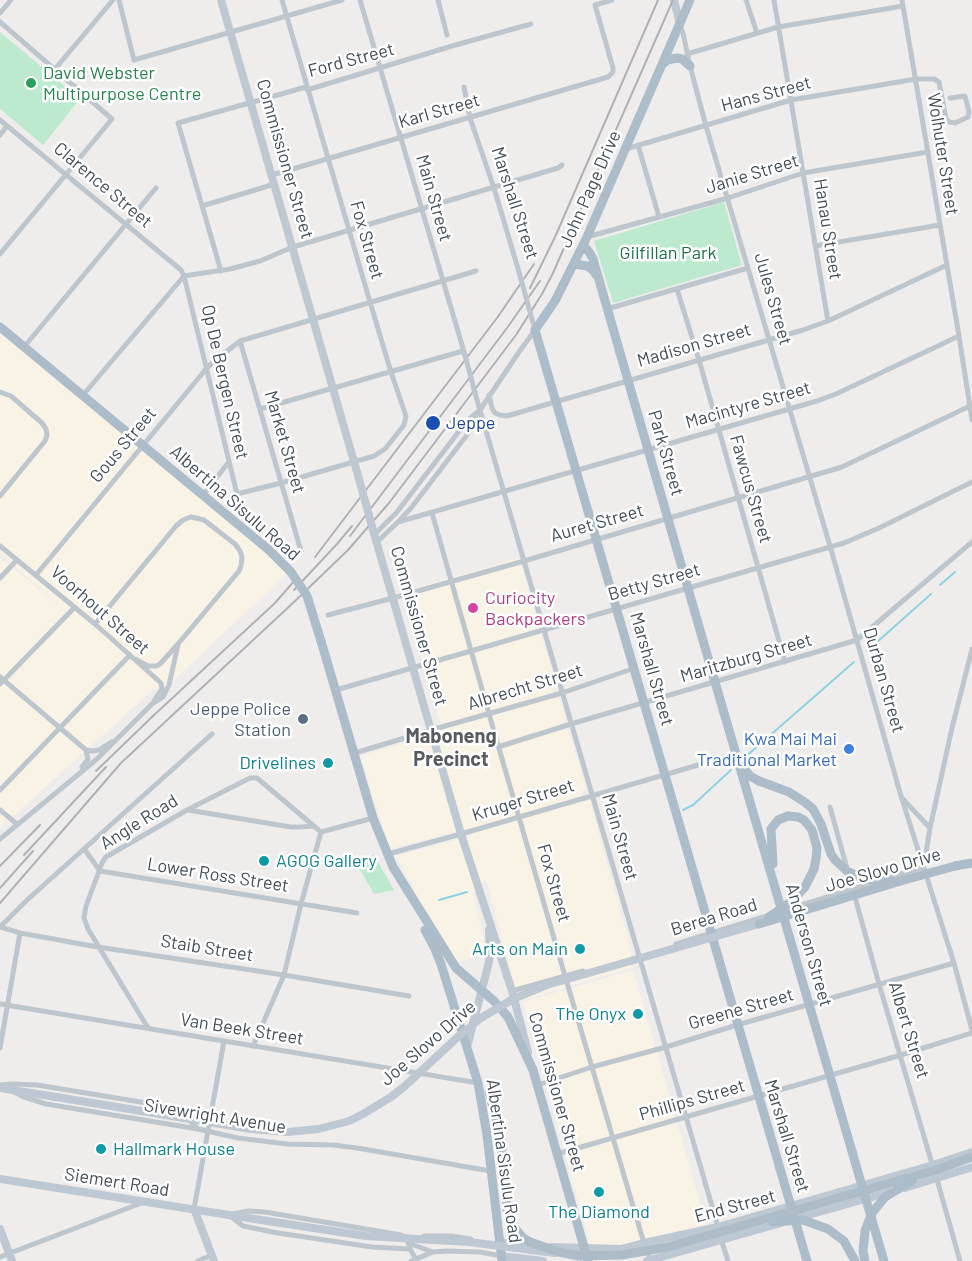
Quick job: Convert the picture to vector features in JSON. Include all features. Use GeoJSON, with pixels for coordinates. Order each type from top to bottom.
{"type":"FeatureCollection","features":[{"type":"Feature","properties":{"kind":"main road","name":"Commissioner Street"},"geometry":{"type":"LineString","coordinates":[[221,0],[431,730],[512,991],[582,1253],[588,1261]]}},
{"type":"Feature","properties":{"kind":"main road","name":"John Page Drive"},"geometry":{"type":"LineString","coordinates":[[536,330],[555,302],[574,264],[663,63],[682,28],[682,4]]}},
{"type":"Feature","properties":{"kind":"main road"},"geometry":{"type":"LineString","coordinates":[[663,63],[675,57],[682,59],[690,66]]}},
{"type":"Feature","properties":{"kind":"main road","name":"Park Street"},"geometry":{"type":"LineString","coordinates":[[585,241],[593,259],[703,638]]}},
{"type":"Feature","properties":{"kind":"main road"},"geometry":{"type":"LineString","coordinates":[[574,264],[588,266],[597,277]]}},
{"type":"Feature","properties":{"kind":"main road","name":"Albertina Sisulu Road"},"geometry":{"type":"LineString","coordinates":[[0,327],[269,550],[301,584],[321,641],[373,818],[396,879],[435,949],[478,1083],[487,1135],[502,1258]]}},
{"type":"Feature","properties":{"kind":"main road","name":"Marshall Street"},"geometry":{"type":"LineString","coordinates":[[536,330],[807,1261]]}},
{"type":"Feature","properties":{"kind":"main road","name":"Anderson Street"},"geometry":{"type":"LineString","coordinates":[[703,638],[884,1261]]}},
{"type":"Feature","properties":{"kind":"main road"},"geometry":{"type":"LineString","coordinates":[[736,756],[747,773],[759,781],[789,792],[813,809],[821,824],[831,854],[847,871],[872,880],[904,880]]}},
{"type":"Feature","properties":{"kind":"main road"},"geometry":{"type":"LineString","coordinates":[[759,924],[800,894],[814,869],[817,848],[812,830],[804,820],[798,817],[788,816],[778,820],[771,829],[774,882]]}},
{"type":"Feature","properties":{"kind":"main road","name":"Joe Slovo Drive"},"geometry":{"type":"LineString","coordinates":[[3,1087],[251,1129],[288,1132],[319,1129],[349,1121],[391,1097],[461,1034],[481,1018],[513,999],[548,985],[904,880],[972,863]]}},
{"type":"Feature","properties":{"kind":"main road","name":"Albertina Sisulu Road"},"geometry":{"type":"LineString","coordinates":[[393,867],[449,959],[461,974],[494,1001],[508,1017],[533,1070]]}},
{"type":"Feature","properties":{"kind":"main road"},"geometry":{"type":"LineString","coordinates":[[467,1047],[490,953],[488,917]]}},
{"type":"Feature","properties":{"kind":"main road"},"geometry":{"type":"LineString","coordinates":[[478,1083],[485,1085],[489,1092],[501,1139],[507,1210],[513,1226],[523,1238],[530,1242],[559,1252],[622,1255],[668,1247],[935,1171]]}},
{"type":"Feature","properties":{"kind":"main road","name":"End Street"},"geometry":{"type":"LineString","coordinates":[[650,1261],[866,1199],[935,1171],[972,1152]]}},
{"type":"Feature","properties":{"kind":"main road"},"geometry":{"type":"LineString","coordinates":[[865,1261],[863,1251],[865,1231],[872,1213],[885,1197],[935,1171],[972,1157]]}},
{"type":"Feature","properties":{"kind":"main road","name":"End Street"},"geometry":{"type":"LineString","coordinates":[[499,1243],[582,1253],[621,1249],[718,1227],[862,1186],[935,1171],[972,1167]]}},
{"type":"Feature","properties":{"kind":"main road","name":"Siemert Road"},"geometry":{"type":"LineString","coordinates":[[0,1179],[355,1235],[469,1242],[582,1253]]}},
{"type":"Feature","properties":{"kind":"main road"},"geometry":{"type":"LineString","coordinates":[[194,1209],[213,1258]]}},
{"type":"Feature","properties":{"kind":"main road"},"geometry":{"type":"LineString","coordinates":[[734,1228],[794,1220],[810,1221],[837,1235],[849,1248],[855,1261]]}},
{"type":"Feature","properties":{"kind":"main road"},"geometry":{"type":"LineString","coordinates":[[0,1229],[11,1257]]}},
{"type":"Feature","properties":{"kind":"main road"},"geometry":{"type":"LineString","coordinates":[[502,1258],[543,1261]]}},
{"type":"Feature","properties":{"kind":"street"},"geometry":{"type":"LineString","coordinates":[[0,13],[11,0]]}},
{"type":"Feature","properties":{"kind":"street"},"geometry":{"type":"LineString","coordinates":[[55,69],[113,0]]}},
{"type":"Feature","properties":{"kind":"street"},"geometry":{"type":"LineString","coordinates":[[119,0],[134,60],[342,0]]}},
{"type":"Feature","properties":{"kind":"street","name":"Fox Street"},"geometry":{"type":"LineString","coordinates":[[282,0],[327,159],[406,416],[404,425],[385,449],[374,456],[354,463]]}},
{"type":"Feature","properties":{"kind":"street","name":"Main Street"},"geometry":{"type":"LineString","coordinates":[[360,0],[728,1261]]}},
{"type":"Feature","properties":{"kind":"street"},"geometry":{"type":"LineString","coordinates":[[438,0],[447,35]]}},
{"type":"Feature","properties":{"kind":"street","name":"Karl Street"},"geometry":{"type":"LineString","coordinates":[[272,175],[608,77],[613,72],[611,60],[595,5],[612,0]]}},
{"type":"Feature","properties":{"kind":"street"},"geometry":{"type":"LineString","coordinates":[[746,0],[756,33]]}},
{"type":"Feature","properties":{"kind":"street","name":"Hanau Street"},"geometry":{"type":"LineString","coordinates":[[774,0],[828,321]]}},
{"type":"Feature","properties":{"kind":"street"},"geometry":{"type":"LineString","coordinates":[[687,54],[778,27],[902,3]]}},
{"type":"Feature","properties":{"kind":"street","name":"Wolhuter Street"},"geometry":{"type":"LineString","coordinates":[[902,3],[972,420]]}},
{"type":"Feature","properties":{"kind":"street"},"geometry":{"type":"LineString","coordinates":[[0,22],[112,119],[0,254]]}},
{"type":"Feature","properties":{"kind":"street","name":"Ford Street"},"geometry":{"type":"LineString","coordinates":[[202,206],[178,123],[306,87],[307,90],[531,24]]}},
{"type":"Feature","properties":{"kind":"street","name":"Jules Street"},"geometry":{"type":"LineString","coordinates":[[682,28],[706,126],[838,572]]}},
{"type":"Feature","properties":{"kind":"street"},"geometry":{"type":"LineString","coordinates":[[916,78],[939,81],[946,120],[955,123],[968,117],[965,96],[950,98]]}},
{"type":"Feature","properties":{"kind":"street","name":"Hans Street"},"geometry":{"type":"LineString","coordinates":[[626,149],[791,100],[916,78]]}},
{"type":"Feature","properties":{"kind":"street","name":"Marshall Street"},"geometry":{"type":"LineString","coordinates":[[464,87],[470,118],[494,188],[536,330]]}},
{"type":"Feature","properties":{"kind":"street","name":"Clarence Street"},"geometry":{"type":"LineString","coordinates":[[0,120],[181,270],[184,276]]}},
{"type":"Feature","properties":{"kind":"street"},"geometry":{"type":"LineString","coordinates":[[0,135],[7,126]]}},
{"type":"Feature","properties":{"kind":"street"},"geometry":{"type":"LineString","coordinates":[[638,145],[659,217]]}},
{"type":"Feature","properties":{"kind":"street","name":"Janie Street"},"geometry":{"type":"LineString","coordinates":[[585,241],[803,173],[928,152]]}},
{"type":"Feature","properties":{"kind":"street"},"geometry":{"type":"LineString","coordinates":[[83,395],[184,276],[220,271],[260,261],[349,230],[494,188],[562,165]]}},
{"type":"Feature","properties":{"kind":"street"},"geometry":{"type":"LineString","coordinates":[[220,271],[202,206],[274,184]]}},
{"type":"Feature","properties":{"kind":"street"},"geometry":{"type":"LineString","coordinates":[[24,347],[156,188]]}},
{"type":"Feature","properties":{"kind":"street"},"geometry":{"type":"LineString","coordinates":[[815,246],[940,225]]}},
{"type":"Feature","properties":{"kind":"street","name":"Madison Street"},"geometry":{"type":"LineString","coordinates":[[489,395],[493,410],[503,416],[556,401],[803,330],[828,321],[947,265]]}},
{"type":"Feature","properties":{"kind":"street"},"geometry":{"type":"LineString","coordinates":[[607,309],[748,267]]}},
{"type":"Feature","properties":{"kind":"street"},"geometry":{"type":"LineString","coordinates":[[240,341],[476,271]]}},
{"type":"Feature","properties":{"kind":"street","name":"Op De Bergen Street"},"geometry":{"type":"LineString","coordinates":[[184,276],[237,494],[281,483]]}},
{"type":"Feature","properties":{"kind":"street","name":"Fawcus Street"},"geometry":{"type":"LineString","coordinates":[[676,289],[699,360],[785,662]]}},
{"type":"Feature","properties":{"kind":"street","name":"John Page Drive"},"geometry":{"type":"LineString","coordinates":[[375,536],[397,512],[466,421],[489,395],[536,330]]}},
{"type":"Feature","properties":{"kind":"street","name":"Macintyre Street"},"geometry":{"type":"LineString","coordinates":[[398,522],[718,430],[836,393],[959,336]]}},
{"type":"Feature","properties":{"kind":"street","name":"Gous Street"},"geometry":{"type":"LineString","coordinates":[[36,574],[206,369],[240,341]]}},
{"type":"Feature","properties":{"kind":"street","name":"Market Street"},"geometry":{"type":"LineString","coordinates":[[240,341],[301,551]]}},
{"type":"Feature","properties":{"kind":"street"},"geometry":{"type":"LineString","coordinates":[[260,409],[464,353]]}},
{"type":"Feature","properties":{"kind":"street"},"geometry":{"type":"LineString","coordinates":[[0,392],[11,396],[46,429],[45,441],[0,496]]}},
{"type":"Feature","properties":{"kind":"street","name":"John Page Drive"},"geometry":{"type":"LineString","coordinates":[[375,536],[398,522],[411,508],[470,431],[479,406]]}},
{"type":"Feature","properties":{"kind":"street","name":"Auret Street"},"geometry":{"type":"LineString","coordinates":[[328,615],[524,561],[851,464],[970,406]]}},
{"type":"Feature","properties":{"kind":"street"},"geometry":{"type":"LineString","coordinates":[[203,495],[228,463]]}},
{"type":"Feature","properties":{"kind":"street"},"geometry":{"type":"LineString","coordinates":[[281,483],[354,463]]}},
{"type":"Feature","properties":{"kind":"street","name":"Betty Street"},"geometry":{"type":"LineString","coordinates":[[336,690],[856,539],[972,482]]}},
{"type":"Feature","properties":{"kind":"street","name":"Fox Street"},"geometry":{"type":"LineString","coordinates":[[432,513],[498,747],[650,1261]]}},
{"type":"Feature","properties":{"kind":"street"},"geometry":{"type":"LineString","coordinates":[[0,790],[59,728],[133,657],[148,666],[160,664],[239,571],[242,562],[240,551],[204,520],[196,517],[187,518],[176,526],[95,624]]}},
{"type":"Feature","properties":{"kind":"street","name":"Maritzburg Street"},"geometry":{"type":"LineString","coordinates":[[498,747],[857,640],[972,542]]}},
{"type":"Feature","properties":{"kind":"street","name":"Voorhout Street"},"geometry":{"type":"LineString","coordinates":[[0,546],[95,624],[161,683],[162,689],[152,704]]}},
{"type":"Feature","properties":{"kind":"street"},"geometry":{"type":"LineString","coordinates":[[0,578],[17,560]]}},
{"type":"Feature","properties":{"kind":"street","name":"Durban Street"},"geometry":{"type":"LineString","coordinates":[[838,572],[901,796],[954,963],[972,1031]]}},
{"type":"Feature","properties":{"kind":"street"},"geometry":{"type":"LineString","coordinates":[[74,608],[1,680],[86,750],[99,750],[114,741],[152,704],[163,697],[168,689],[178,644]]}},
{"type":"Feature","properties":{"kind":"street"},"geometry":{"type":"LineString","coordinates":[[923,867],[952,728],[972,649]]}},
{"type":"Feature","properties":{"kind":"street","name":"Albrecht Street"},"geometry":{"type":"LineString","coordinates":[[355,753],[562,693],[635,668]]}},
{"type":"Feature","properties":{"kind":"street"},"geometry":{"type":"LineString","coordinates":[[0,927],[212,734]]}},
{"type":"Feature","properties":{"kind":"street"},"geometry":{"type":"LineString","coordinates":[[0,839],[97,759],[114,741]]}},
{"type":"Feature","properties":{"kind":"street"},"geometry":{"type":"LineString","coordinates":[[19,823],[24,815],[86,763],[88,756],[86,750]]}},
{"type":"Feature","properties":{"kind":"street","name":"Kruger Street"},"geometry":{"type":"LineString","coordinates":[[388,854],[736,756]]}},
{"type":"Feature","properties":{"kind":"street","name":"Angle Road"},"geometry":{"type":"LineString","coordinates":[[148,1028],[98,947],[84,918],[86,906],[104,860],[187,810],[250,778],[257,778],[313,825]]}},
{"type":"Feature","properties":{"kind":"street","name":"Durban Street"},"geometry":{"type":"LineString","coordinates":[[901,796],[930,828]]}},
{"type":"Feature","properties":{"kind":"street","name":"Albert Street"},"geometry":{"type":"LineString","coordinates":[[830,807],[960,1261]]}},
{"type":"Feature","properties":{"kind":"street"},"geometry":{"type":"LineString","coordinates":[[0,810],[19,823]]}},
{"type":"Feature","properties":{"kind":"street"},"geometry":{"type":"LineString","coordinates":[[187,810],[291,827],[313,825],[321,832]]}},
{"type":"Feature","properties":{"kind":"street"},"geometry":{"type":"LineString","coordinates":[[321,832],[373,818]]}},
{"type":"Feature","properties":{"kind":"street"},"geometry":{"type":"LineString","coordinates":[[253,1046],[284,975],[321,832]]}},
{"type":"Feature","properties":{"kind":"street"},"geometry":{"type":"LineString","coordinates":[[85,850],[100,870]]}},
{"type":"Feature","properties":{"kind":"street","name":"Berea Road"},"geometry":{"type":"LineString","coordinates":[[512,991],[638,956],[923,867]]}},
{"type":"Feature","properties":{"kind":"street","name":"Lower Ross Street"},"geometry":{"type":"LineString","coordinates":[[100,870],[357,913]]}},
{"type":"Feature","properties":{"kind":"street","name":"Staib Street"},"geometry":{"type":"LineString","coordinates":[[0,927],[20,933],[98,947],[409,996]]}},
{"type":"Feature","properties":{"kind":"street"},"geometry":{"type":"LineString","coordinates":[[0,1048],[20,933]]}},
{"type":"Feature","properties":{"kind":"street","name":"Greene Street"},"geometry":{"type":"LineString","coordinates":[[538,1085],[592,1067],[954,963]]}},
{"type":"Feature","properties":{"kind":"street","name":"Van Beek Street"},"geometry":{"type":"LineString","coordinates":[[0,1004],[478,1083]]}},
{"type":"Feature","properties":{"kind":"street","name":"Phillips Street"},"geometry":{"type":"LineString","coordinates":[[557,1154],[901,1055],[972,1031]]}},
{"type":"Feature","properties":{"kind":"street"},"geometry":{"type":"LineString","coordinates":[[194,1209],[224,1041]]}},
{"type":"Feature","properties":{"kind":"street"},"geometry":{"type":"LineString","coordinates":[[3,1087],[26,1084],[171,1107],[180,1111],[198,1129]]}},
{"type":"Feature","properties":{"kind":"street","name":"Sivewright Avenue"},"geometry":{"type":"LineString","coordinates":[[3,1087],[46,1104],[259,1141],[357,1148],[491,1172]]}},
{"type":"Feature","properties":{"kind":"street"},"geometry":{"type":"LineString","coordinates":[[0,1257],[11,1257],[144,1202]]}},
{"type":"Feature","properties":{"kind":"street","name":"Siemert Road"},"geometry":{"type":"LineString","coordinates":[[248,1211],[265,1212],[396,1233],[405,1236],[409,1244],[372,1246],[327,1241],[243,1226],[229,1215],[248,1211]]}},
{"type":"Feature","properties":{"kind":"street"},"geometry":{"type":"LineString","coordinates":[[409,1244],[424,1236],[499,1243]]}},
{"type":"Feature","properties":{"kind":"street"},"geometry":{"type":"LineString","coordinates":[[409,1244],[433,1252],[464,1251],[502,1258]]}},
{"type":"Feature","properties":{"kind":"street"},"geometry":{"type":"LineString","coordinates":[[409,1244],[415,1260],[433,1252]]}},
{"type":"Feature","properties":{"kind":"street"},"geometry":{"type":"LineString","coordinates":[[198,1261],[213,1258]]}},
{"type":"Feature","properties":{"kind":"shaded area"},"geometry":{"type":"Polygon","coordinates":[[[0,328],[289,572],[160,693],[155,688],[0,828],[0,557],[69,613],[0,553],[0,328]]]}},
{"type":"Feature","properties":{"kind":"shaded area","name":"Maboneng Precinct"},"geometry":{"type":"Polygon","coordinates":[[[519,558],[557,688],[552,691],[554,697],[559,697],[566,721],[559,724],[561,731],[568,729],[586,790],[582,793],[584,801],[590,800],[628,937],[631,968],[519,1001],[486,879],[473,893],[487,953],[455,963],[396,856],[472,836],[470,828],[390,849],[360,756],[443,731],[402,592],[519,558]]]}},
{"type":"Feature","properties":{"kind":"shaded area"},"geometry":{"type":"Polygon","coordinates":[[[633,970],[706,1224],[656,1238],[614,1246],[590,1244],[523,1002],[633,970]]]}},
{"type":"Feature","properties":{"kind":"green space","name":"David Webster Multipurpose Centre"},"geometry":{"type":"Polygon","coordinates":[[[0,32],[80,99],[43,145],[0,109],[0,32]]]}},
{"type":"Feature","properties":{"kind":"green space","name":"Gilfillan Park"},"geometry":{"type":"Polygon","coordinates":[[[724,202],[742,265],[613,303],[594,241],[724,202]]]}},
{"type":"Feature","properties":{"kind":"green space"},"geometry":{"type":"Polygon","coordinates":[[[374,855],[394,890],[374,894],[355,861],[374,855]]]}},
{"type":"Feature","properties":{"kind":"waterway"},"geometry":{"type":"LineString","coordinates":[[940,585],[955,572]]}},
{"type":"Feature","properties":{"kind":"waterway"},"geometry":{"type":"LineString","coordinates":[[867,651],[931,594]]}},
{"type":"Feature","properties":{"kind":"waterway"},"geometry":{"type":"LineString","coordinates":[[744,758],[854,662]]}},
{"type":"Feature","properties":{"kind":"waterway"},"geometry":{"type":"LineString","coordinates":[[683,810],[693,805],[731,770]]}},
{"type":"Feature","properties":{"kind":"waterway"},"geometry":{"type":"LineString","coordinates":[[439,900],[467,892]]}},
{"type":"Feature","properties":{"kind":"railway"},"geometry":{"type":"LineString","coordinates":[[530,288],[555,237],[658,0]]}},
{"type":"Feature","properties":{"kind":"railway"},"geometry":{"type":"LineString","coordinates":[[0,903],[121,763],[348,550],[389,503],[516,335],[553,273],[673,0]]}},
{"type":"Feature","properties":{"kind":"railway"},"geometry":{"type":"LineString","coordinates":[[315,557],[497,318],[534,264]]}},
{"type":"Feature","properties":{"kind":"railway"},"geometry":{"type":"LineString","coordinates":[[350,536],[540,281]]}},
{"type":"Feature","properties":{"kind":"railway"},"geometry":{"type":"LineString","coordinates":[[294,590],[352,526]]}},
{"type":"Feature","properties":{"kind":"railway"},"geometry":{"type":"LineString","coordinates":[[96,771],[275,603],[295,580]]}},
{"type":"Feature","properties":{"kind":"railway"},"geometry":{"type":"LineString","coordinates":[[24,855],[106,767]]}},
{"type":"Feature","properties":{"kind":"railway"},"geometry":{"type":"LineString","coordinates":[[0,866],[40,825]]}},
{"type":"Feature","properties":{"kind":"railway"},"geometry":{"type":"LineString","coordinates":[[0,888],[33,851]]}},
{"type":"Feature","properties":{"kind":"place","name":"David Webster Multipurpose Centre"},"geometry":{"type":"Point","coordinates":[31,83]}},
{"type":"Feature","properties":{"kind":"place","name":"Jeppe"},"geometry":{"type":"Point","coordinates":[433,423]}},
{"type":"Feature","properties":{"kind":"place","name":"Curiocity Backpackers"},"geometry":{"type":"Point","coordinates":[473,608]}},
{"type":"Feature","properties":{"kind":"place","name":"Jeppe Police Station"},"geometry":{"type":"Point","coordinates":[303,719]}},
{"type":"Feature","properties":{"kind":"place","name":"Kwa Mai Mai Traditional Market"},"geometry":{"type":"Point","coordinates":[849,749]}},
{"type":"Feature","properties":{"kind":"place","name":"Drivelines"},"geometry":{"type":"Point","coordinates":[328,763]}},
{"type":"Feature","properties":{"kind":"place","name":"AGOG Gallery"},"geometry":{"type":"Point","coordinates":[264,861]}},
{"type":"Feature","properties":{"kind":"place","name":"Arts on Main"},"geometry":{"type":"Point","coordinates":[580,949]}},
{"type":"Feature","properties":{"kind":"place","name":"The Onyx"},"geometry":{"type":"Point","coordinates":[638,1014]}},
{"type":"Feature","properties":{"kind":"place","name":"Hallmark House"},"geometry":{"type":"Point","coordinates":[101,1149]}},
{"type":"Feature","properties":{"kind":"place","name":"The Diamond"},"geometry":{"type":"Point","coordinates":[599,1192]}},
{"type":"Feature","properties":{"kind":"district","name":"Maboneng Precinct"},"geometry":{"type":"Point","coordinates":[451,748]}}]}
